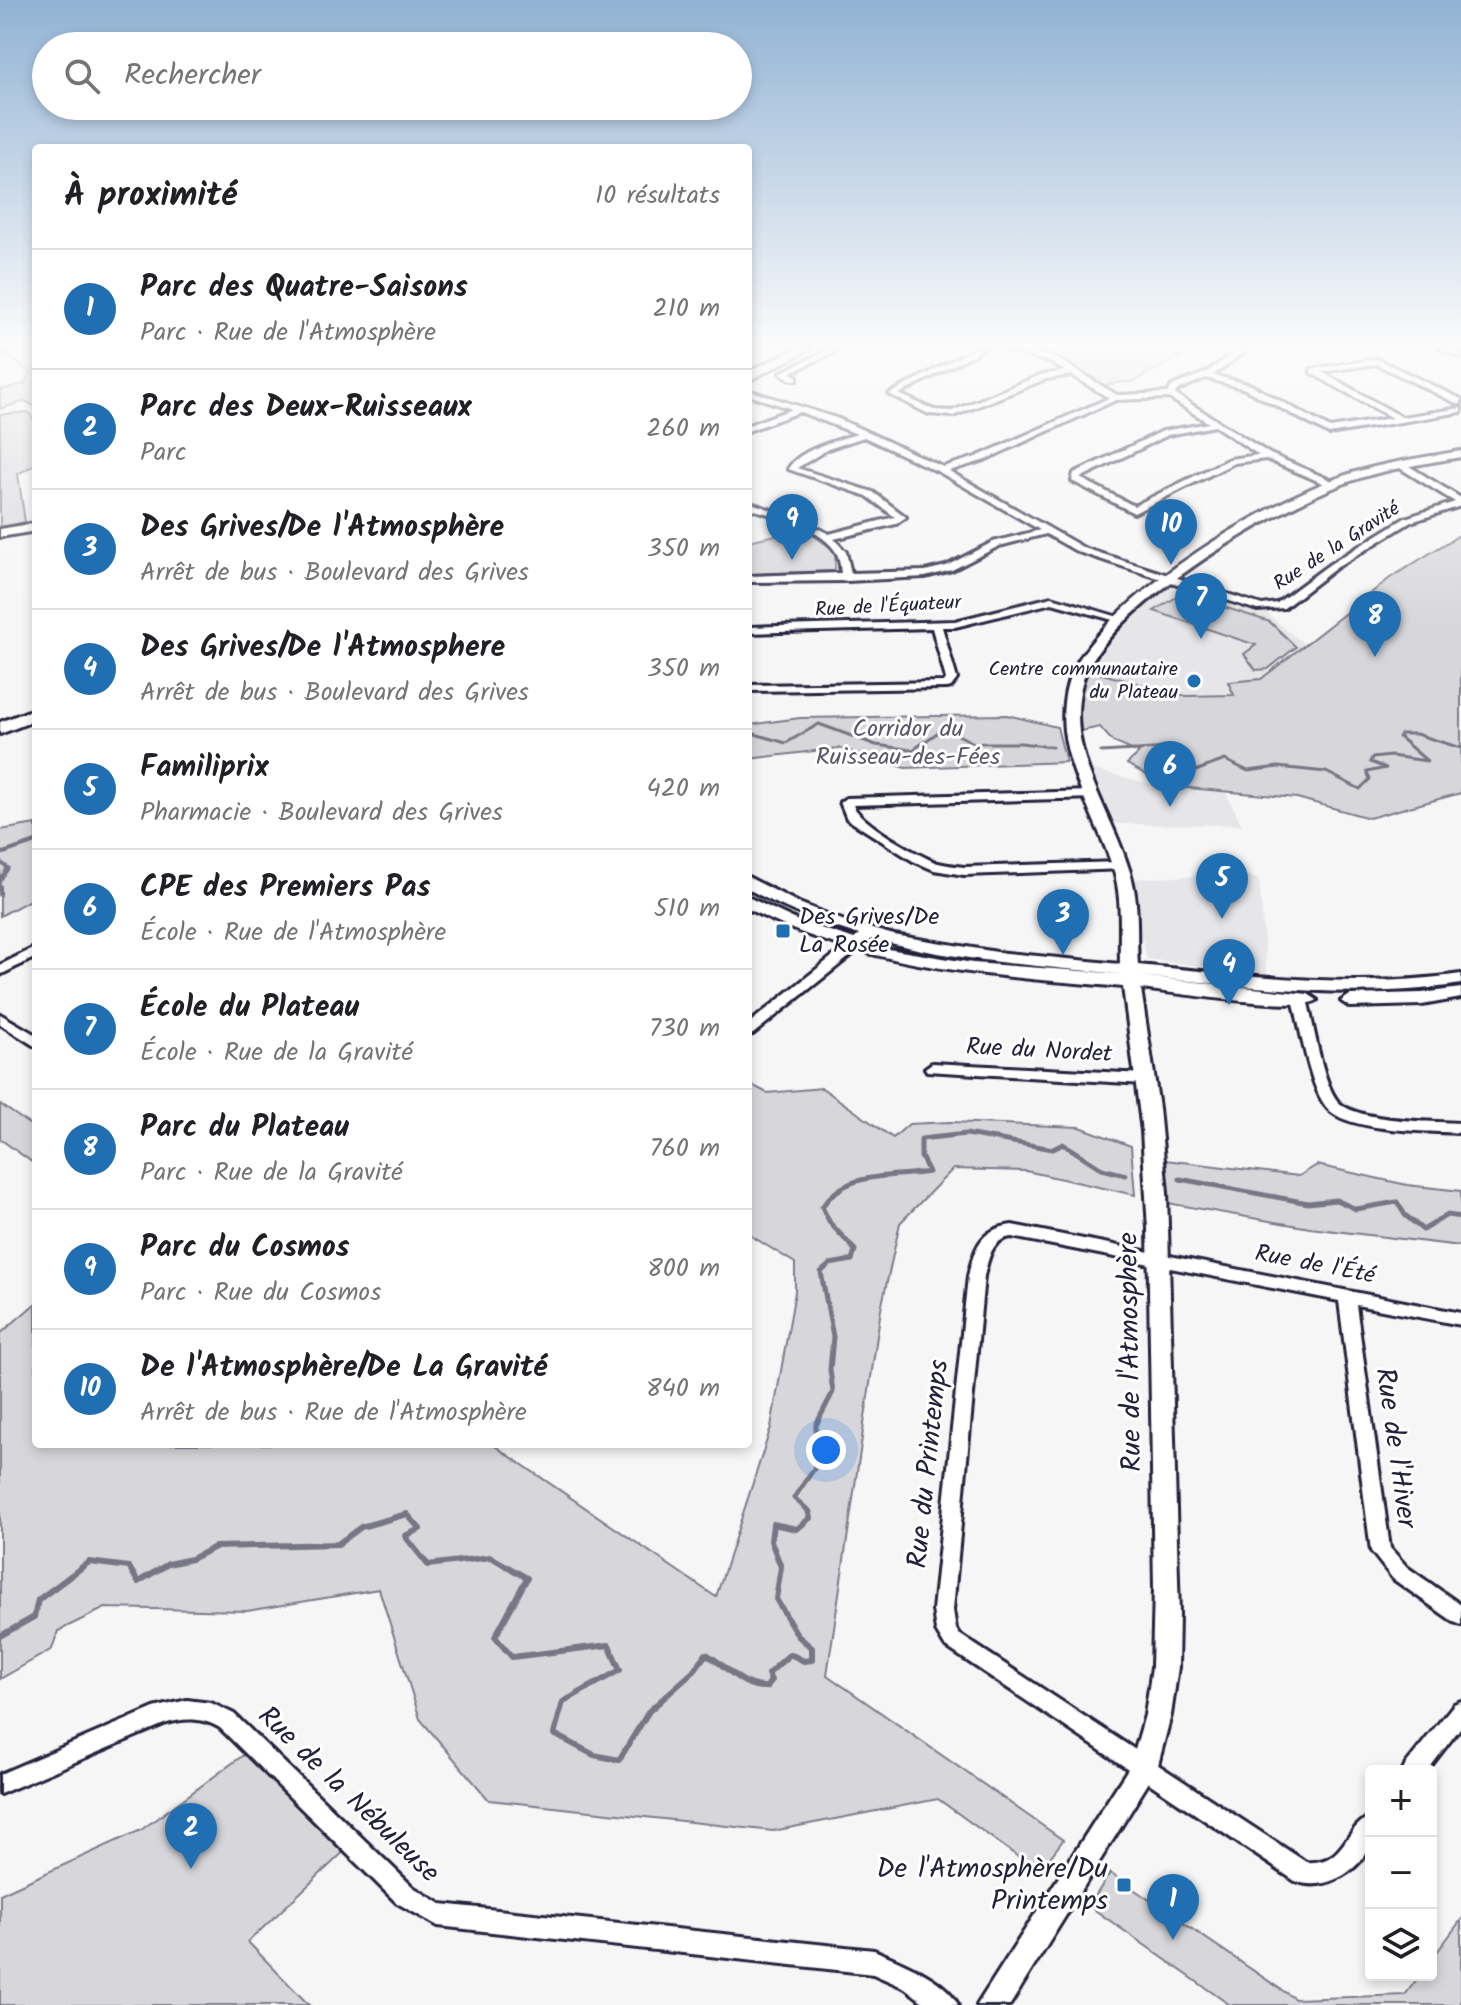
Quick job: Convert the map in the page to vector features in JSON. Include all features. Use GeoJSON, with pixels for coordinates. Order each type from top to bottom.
{"type":"FeatureCollection","features":[{"type":"Feature","properties":{"kind":"main road"},"geometry":{"type":"LineString","coordinates":[[0,729],[32,715]]}},
{"type":"Feature","properties":{"kind":"street"},"geometry":{"type":"LineString","coordinates":[[825,538],[893,522],[901,517],[870,494],[792,469],[825,447],[839,443]]}},
{"type":"Feature","properties":{"kind":"street","name":"Rue de la Gravité"},"geometry":{"type":"LineString","coordinates":[[884,443],[942,470],[1097,557],[1261,608],[1274,608],[1408,520],[1461,502]]}},
{"type":"Feature","properties":{"kind":"street"},"geometry":{"type":"LineString","coordinates":[[942,470],[979,459],[1016,443]]}},
{"type":"Feature","properties":{"kind":"street"},"geometry":{"type":"LineString","coordinates":[[1146,443],[1077,475],[1075,479],[1134,510],[1232,461],[1267,456]]}},
{"type":"Feature","properties":{"kind":"street"},"geometry":{"type":"LineString","coordinates":[[1245,443],[1267,456],[1332,484]]}},
{"type":"Feature","properties":{"kind":"street","name":"Rue de l'Atmosphère"},"geometry":{"type":"LineString","coordinates":[[992,2005],[1089,1858],[1143,1769],[1162,1693],[1167,1639],[1160,1261],[1154,1153],[1131,976],[1128,898],[1120,866],[1083,774],[1071,719],[1073,688],[1082,664],[1116,618],[1158,582],[1170,579],[1241,531],[1332,484],[1401,465],[1461,454]]}},
{"type":"Feature","properties":{"kind":"street"},"geometry":{"type":"LineString","coordinates":[[1401,465],[1461,502]]}},
{"type":"Feature","properties":{"kind":"street"},"geometry":{"type":"LineString","coordinates":[[752,506],[794,519],[825,538],[840,551],[847,578]]}},
{"type":"Feature","properties":{"kind":"street"},"geometry":{"type":"LineString","coordinates":[[0,535],[32,531]]}},
{"type":"Feature","properties":{"kind":"street"},"geometry":{"type":"LineString","coordinates":[[752,579],[901,577],[939,571],[986,548],[1047,531]]}},
{"type":"Feature","properties":{"kind":"street","name":"Rue de l'Équateur"},"geometry":{"type":"LineString","coordinates":[[752,630],[936,625],[972,621],[1052,600],[1116,618]]}},
{"type":"Feature","properties":{"kind":"street"},"geometry":{"type":"LineString","coordinates":[[752,688],[947,685],[952,679],[936,625]]}},
{"type":"Feature","properties":{"kind":"street"},"geometry":{"type":"LineString","coordinates":[[1091,795],[846,802],[851,816],[861,824],[938,867],[964,871],[1120,866]]}},
{"type":"Feature","properties":{"kind":"street"},"geometry":{"type":"LineString","coordinates":[[752,884],[861,941]]}},
{"type":"Feature","properties":{"kind":"street"},"geometry":{"type":"LineString","coordinates":[[752,904],[783,921],[966,967],[1131,976],[1382,1001],[1461,993]]}},
{"type":"Feature","properties":{"kind":"street"},"geometry":{"type":"LineString","coordinates":[[752,1024],[861,941]]}},
{"type":"Feature","properties":{"kind":"street"},"geometry":{"type":"LineString","coordinates":[[0,971],[32,953]]}},
{"type":"Feature","properties":{"kind":"street"},"geometry":{"type":"LineString","coordinates":[[1299,993],[1461,979]]}},
{"type":"Feature","properties":{"kind":"street"},"geometry":{"type":"LineString","coordinates":[[1299,993],[1327,1096],[1337,1110],[1364,1118],[1461,1128]]}},
{"type":"Feature","properties":{"kind":"street"},"geometry":{"type":"LineString","coordinates":[[0,1018],[32,1039]]}},
{"type":"Feature","properties":{"kind":"street","name":"Rue du Nordet"},"geometry":{"type":"LineString","coordinates":[[932,1068],[1144,1079]]}},
{"type":"Feature","properties":{"kind":"street","name":"Rue du Printemps"},"geometry":{"type":"LineString","coordinates":[[1143,1769],[1118,1749],[961,1647],[946,1631],[943,1610],[976,1276],[988,1240],[996,1233],[1012,1231],[1160,1261]]}},
{"type":"Feature","properties":{"kind":"street","name":"Rue de l'Été"},"geometry":{"type":"LineString","coordinates":[[1160,1261],[1461,1319]]}},
{"type":"Feature","properties":{"kind":"street","name":"Rue de l'Hiver"},"geometry":{"type":"LineString","coordinates":[[1347,1298],[1381,1551],[1400,1573],[1461,1616]]}},
{"type":"Feature","properties":{"kind":"street","name":"Rue de la Nébuleuse"},"geometry":{"type":"LineString","coordinates":[[0,1784],[161,1715],[181,1709],[202,1708],[227,1721],[405,1895],[438,1915],[874,1962],[913,1980],[946,2005]]}},
{"type":"Feature","properties":{"kind":"street"},"geometry":{"type":"LineString","coordinates":[[1419,1765],[1461,1711]]}},
{"type":"Feature","properties":{"kind":"street"},"geometry":{"type":"LineString","coordinates":[[1143,1769],[1303,1873],[1319,1876],[1333,1871],[1365,1834]]}},
{"type":"Feature","properties":{"kind":"shaded area"},"geometry":{"type":"Polygon","coordinates":[[[1170,588],[1181,588],[1265,612],[1304,644],[1261,680],[1228,682],[1235,695],[1186,696],[1087,670],[1097,647],[1132,611],[1170,588]]]}},
{"type":"Feature","properties":{"kind":"shaded area"},"geometry":{"type":"Polygon","coordinates":[[[1090,769],[1156,785],[1225,791],[1242,825],[1113,824],[1090,769]]]}},
{"type":"Feature","properties":{"kind":"shaded area"},"geometry":{"type":"Polygon","coordinates":[[[1245,874],[1259,880],[1267,975],[1147,959],[1127,879],[1245,874]]]}},
{"type":"Feature","properties":{"kind":"green space"},"geometry":{"type":"Polygon","coordinates":[[[0,443],[32,443],[32,466],[18,474],[25,522],[0,528],[0,443]]]}},
{"type":"Feature","properties":{"kind":"green space"},"geometry":{"type":"Polygon","coordinates":[[[804,529],[835,551],[835,571],[752,574],[752,540],[804,529]]]}},
{"type":"Feature","properties":{"kind":"green space"},"geometry":{"type":"Polygon","coordinates":[[[1461,534],[1461,793],[1369,818],[1297,798],[1156,785],[1152,778],[1127,764],[1139,753],[1113,742],[1100,727],[1081,731],[1078,699],[1087,670],[1186,696],[1234,695],[1228,682],[1261,679],[1390,578],[1461,534]]]}},
{"type":"Feature","properties":{"kind":"green space"},"geometry":{"type":"Polygon","coordinates":[[[1178,596],[1193,597],[1270,622],[1296,647],[1268,669],[1256,670],[1244,654],[1256,645],[1154,611],[1178,596]]]}},
{"type":"Feature","properties":{"kind":"green space","name":"Corridor du Ruisseau-des-Fées"},"geometry":{"type":"Polygon","coordinates":[[[1007,715],[1057,727],[1066,762],[905,768],[839,748],[752,759],[752,724],[800,718],[1007,715]]]}},
{"type":"Feature","properties":{"kind":"green space"},"geometry":{"type":"Polygon","coordinates":[[[32,825],[32,899],[0,916],[0,830],[32,825]]]}},
{"type":"Feature","properties":{"kind":"green space"},"geometry":{"type":"Polygon","coordinates":[[[752,1085],[767,1093],[822,1088],[893,1138],[909,1124],[950,1122],[1080,1127],[1131,1146],[1135,1195],[1026,1171],[953,1169],[900,1223],[881,1309],[827,1675],[1063,1840],[1039,1872],[938,1799],[773,1831],[489,1800],[420,1719],[379,1589],[247,1611],[105,1608],[58,1631],[52,1649],[0,1679],[0,1334],[32,1306],[32,1448],[498,1448],[716,1597],[771,1427],[795,1292],[795,1263],[752,1236],[752,1085]]]}},
{"type":"Feature","properties":{"kind":"green space"},"geometry":{"type":"Polygon","coordinates":[[[0,1104],[32,1126],[32,1162],[0,1139],[0,1104]]]}},
{"type":"Feature","properties":{"kind":"green space"},"geometry":{"type":"Polygon","coordinates":[[[1165,1160],[1299,1176],[1317,1165],[1407,1185],[1461,1191],[1461,1246],[1310,1228],[1167,1203],[1165,1160]]]}},
{"type":"Feature","properties":{"kind":"green space"},"geometry":{"type":"Polygon","coordinates":[[[253,1748],[352,1844],[248,1942],[309,2005],[0,2005],[0,1894],[141,1830],[253,1748]]]}},
{"type":"Feature","properties":{"kind":"green space"},"geometry":{"type":"Polygon","coordinates":[[[1110,1873],[1295,1999],[1405,1995],[1416,1981],[1437,1981],[1437,1952],[1461,1920],[1461,2005],[1230,2005],[1089,1906],[1110,1873]]]}},
{"type":"Feature","properties":{"kind":"waterway"},"geometry":{"type":"LineString","coordinates":[[752,733],[786,743],[819,724],[876,745],[913,750],[944,728],[974,743],[1021,743],[1052,747]]}},
{"type":"Feature","properties":{"kind":"waterway"},"geometry":{"type":"LineString","coordinates":[[1101,752],[1171,748],[1183,763],[1155,773],[1171,780],[1225,760],[1248,771],[1278,767],[1326,772],[1360,789],[1370,779],[1367,772],[1386,768],[1370,762],[1372,758],[1391,756],[1427,761],[1399,737],[1401,734],[1416,734],[1461,748]]}},
{"type":"Feature","properties":{"kind":"waterway"},"geometry":{"type":"LineString","coordinates":[[0,854],[32,843]]}},
{"type":"Feature","properties":{"kind":"waterway"},"geometry":{"type":"LineString","coordinates":[[0,862],[8,868],[0,880]]}},
{"type":"Feature","properties":{"kind":"waterway"},"geometry":{"type":"LineString","coordinates":[[0,886],[0,895]]}},
{"type":"Feature","properties":{"kind":"waterway"},"geometry":{"type":"LineString","coordinates":[[808,1510],[794,1498],[815,1467],[816,1425],[833,1392],[830,1370],[833,1337],[821,1272],[830,1264],[852,1260],[855,1250],[830,1223],[822,1207],[832,1195],[856,1181],[929,1172],[921,1157],[921,1139],[966,1134],[1053,1149],[1063,1144],[1102,1169],[1126,1175]]}},
{"type":"Feature","properties":{"kind":"waterway"},"geometry":{"type":"LineString","coordinates":[[1180,1179],[1308,1203],[1336,1200],[1356,1209],[1397,1202],[1405,1215],[1423,1230],[1447,1215],[1461,1217]]}},
{"type":"Feature","properties":{"kind":"waterway"},"geometry":{"type":"LineString","coordinates":[[0,1636],[34,1617],[38,1600],[89,1562],[129,1567],[138,1582],[168,1564],[191,1559],[215,1547],[338,1544],[361,1527],[407,1514],[420,1529],[405,1536],[428,1565],[491,1557],[527,1578],[495,1637],[512,1657],[609,1645],[620,1670],[563,1702],[554,1734],[594,1755],[619,1760],[649,1711],[693,1672],[706,1654],[742,1680],[758,1687],[767,1687],[771,1680],[768,1674],[790,1654],[804,1661],[812,1660],[812,1648],[798,1636],[776,1599],[781,1567],[771,1541],[773,1524],[797,1529],[810,1518],[808,1510]]}},
{"type":"Feature","properties":{"kind":"place","name":"Parc du Cosmos"},"geometry":{"type":"Point","coordinates":[792,560]}},
{"type":"Feature","properties":{"kind":"place","name":"De l'Atmosphère/De La Gravité"},"geometry":{"type":"Point","coordinates":[1171,565]}},
{"type":"Feature","properties":{"kind":"place","name":"École du Plateau"},"geometry":{"type":"Point","coordinates":[1201,639]}},
{"type":"Feature","properties":{"kind":"place","name":"Parc du Plateau"},"geometry":{"type":"Point","coordinates":[1375,657]}},
{"type":"Feature","properties":{"kind":"place","name":"Centre communautaire du Plateau"},"geometry":{"type":"Point","coordinates":[1194,681]}},
{"type":"Feature","properties":{"kind":"place","name":"CPE des Premiers Pas"},"geometry":{"type":"Point","coordinates":[1170,807]}},
{"type":"Feature","properties":{"kind":"place","name":"Familiprix"},"geometry":{"type":"Point","coordinates":[1222,919]}},
{"type":"Feature","properties":{"kind":"place","name":"Des Grives/De La Rosée"},"geometry":{"type":"Point","coordinates":[783,931]}},
{"type":"Feature","properties":{"kind":"place","name":"Des Grives/De l'Atmosphère"},"geometry":{"type":"Point","coordinates":[1063,955]}},
{"type":"Feature","properties":{"kind":"place","name":"Des Grives/De l'Atmosphere"},"geometry":{"type":"Point","coordinates":[1229,1005]}},
{"type":"Feature","properties":{"kind":"place","name":"Parc des Deux-Ruisseaux"},"geometry":{"type":"Point","coordinates":[191,1869]}},
{"type":"Feature","properties":{"kind":"place","name":"De l'Atmosphère/Du Printemps"},"geometry":{"type":"Point","coordinates":[1124,1885]}},
{"type":"Feature","properties":{"kind":"place","name":"Parc des Quatre-Saisons"},"geometry":{"type":"Point","coordinates":[1173,1940]}}]}
